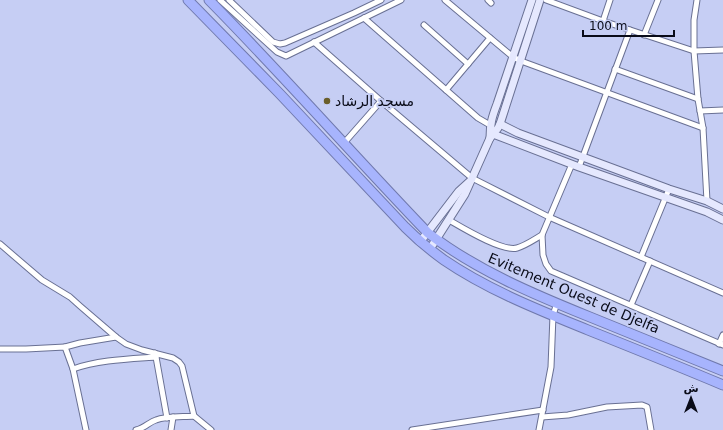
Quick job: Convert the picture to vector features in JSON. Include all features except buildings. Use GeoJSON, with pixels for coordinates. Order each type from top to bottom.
{"type":"FeatureCollection","features":[{"type":"Feature","properties":{"kind":"highway"},"geometry":{"type":"LineString","coordinates":[[188,0],[280,94],[405,227],[430,250],[456,267],[492,287],[552,315],[723,385]]}},
{"type":"Feature","properties":{"kind":"highway","name":"Evitement Ouest de Djelfa"},"geometry":{"type":"LineString","coordinates":[[209,0],[428,233],[437,240],[483,269],[508,282],[723,371]]}},
{"type":"Feature","properties":{"kind":"street"},"geometry":{"type":"LineString","coordinates":[[220,0],[277,52],[286,56],[401,0]]}},
{"type":"Feature","properties":{"kind":"street"},"geometry":{"type":"LineString","coordinates":[[229,0],[273,42],[280,44],[285,44],[354,13],[370,3],[381,0]]}},
{"type":"Feature","properties":{"kind":"street"},"geometry":{"type":"LineString","coordinates":[[445,0],[513,57],[521,61],[703,128]]}},
{"type":"Feature","properties":{"kind":"street"},"geometry":{"type":"LineString","coordinates":[[491,136],[490,125],[532,0]]}},
{"type":"Feature","properties":{"kind":"street"},"geometry":{"type":"LineString","coordinates":[[430,250],[465,194],[491,136],[500,124],[540,0]]}},
{"type":"Feature","properties":{"kind":"street"},"geometry":{"type":"LineString","coordinates":[[546,0],[603,21],[694,51],[723,50]]}},
{"type":"Feature","properties":{"kind":"street"},"geometry":{"type":"LineString","coordinates":[[603,21],[610,0]]}},
{"type":"Feature","properties":{"kind":"street"},"geometry":{"type":"LineString","coordinates":[[644,35],[658,0]]}},
{"type":"Feature","properties":{"kind":"street"},"geometry":{"type":"LineString","coordinates":[[697,0],[694,20],[694,51],[698,99],[703,128],[707,201]]}},
{"type":"Feature","properties":{"kind":"street"},"geometry":{"type":"LineString","coordinates":[[370,3],[373,14]]}},
{"type":"Feature","properties":{"kind":"street"},"geometry":{"type":"LineString","coordinates":[[364,18],[478,118],[490,125]]}},
{"type":"Feature","properties":{"kind":"street"},"geometry":{"type":"LineString","coordinates":[[424,25],[468,64]]}},
{"type":"Feature","properties":{"kind":"street"},"geometry":{"type":"LineString","coordinates":[[630,30],[582,156],[575,165],[542,235],[546,264],[551,271],[721,344],[723,335]]}},
{"type":"Feature","properties":{"kind":"street"},"geometry":{"type":"LineString","coordinates":[[446,90],[490,38]]}},
{"type":"Feature","properties":{"kind":"street"},"geometry":{"type":"LineString","coordinates":[[314,42],[471,179],[549,218],[723,293]]}},
{"type":"Feature","properties":{"kind":"street"},"geometry":{"type":"LineString","coordinates":[[615,69],[698,99]]}},
{"type":"Feature","properties":{"kind":"street"},"geometry":{"type":"LineString","coordinates":[[344,143],[381,101]]}},
{"type":"Feature","properties":{"kind":"street"},"geometry":{"type":"LineString","coordinates":[[700,111],[723,110]]}},
{"type":"Feature","properties":{"kind":"street"},"geometry":{"type":"LineString","coordinates":[[500,124],[518,133],[707,201],[723,209]]}},
{"type":"Feature","properties":{"kind":"street"},"geometry":{"type":"LineString","coordinates":[[491,136],[707,212],[723,220]]}},
{"type":"Feature","properties":{"kind":"street"},"geometry":{"type":"LineString","coordinates":[[420,242],[459,191],[471,179]]}},
{"type":"Feature","properties":{"kind":"street"},"geometry":{"type":"LineString","coordinates":[[641,257],[670,188]]}},
{"type":"Feature","properties":{"kind":"street"},"geometry":{"type":"LineString","coordinates":[[449,220],[485,240],[511,248],[518,248],[542,235]]}},
{"type":"Feature","properties":{"kind":"street"},"geometry":{"type":"LineString","coordinates":[[0,244],[42,280],[75,301],[116,337],[130,346],[155,355],[173,358],[179,362],[182,366],[194,416],[211,430]]}},
{"type":"Feature","properties":{"kind":"street"},"geometry":{"type":"LineString","coordinates":[[631,305],[650,261]]}},
{"type":"Feature","properties":{"kind":"street"},"geometry":{"type":"LineString","coordinates":[[539,430],[551,366],[552,315],[557,303]]}},
{"type":"Feature","properties":{"kind":"street"},"geometry":{"type":"LineString","coordinates":[[0,349],[65,347],[116,337]]}},
{"type":"Feature","properties":{"kind":"street"},"geometry":{"type":"LineString","coordinates":[[65,347],[73,370],[86,430]]}},
{"type":"Feature","properties":{"kind":"street"},"geometry":{"type":"LineString","coordinates":[[73,370],[79,367],[115,360],[155,355]]}},
{"type":"Feature","properties":{"kind":"street"},"geometry":{"type":"LineString","coordinates":[[155,355],[167,418]]}},
{"type":"Feature","properties":{"kind":"street"},"geometry":{"type":"LineString","coordinates":[[542,416],[568,414],[608,407],[642,405],[647,408],[651,430]]}},
{"type":"Feature","properties":{"kind":"street"},"geometry":{"type":"LineString","coordinates":[[412,430],[543,410]]}},
{"type":"Feature","properties":{"kind":"street"},"geometry":{"type":"LineString","coordinates":[[139,430],[155,420],[194,416]]}},
{"type":"Feature","properties":{"kind":"street"},"geometry":{"type":"LineString","coordinates":[[171,430],[173,417]]}},
{"type":"Feature","properties":{"kind":"place","name":"مسجد الرشاد"},"geometry":{"type":"Point","coordinates":[327,101]}}]}
